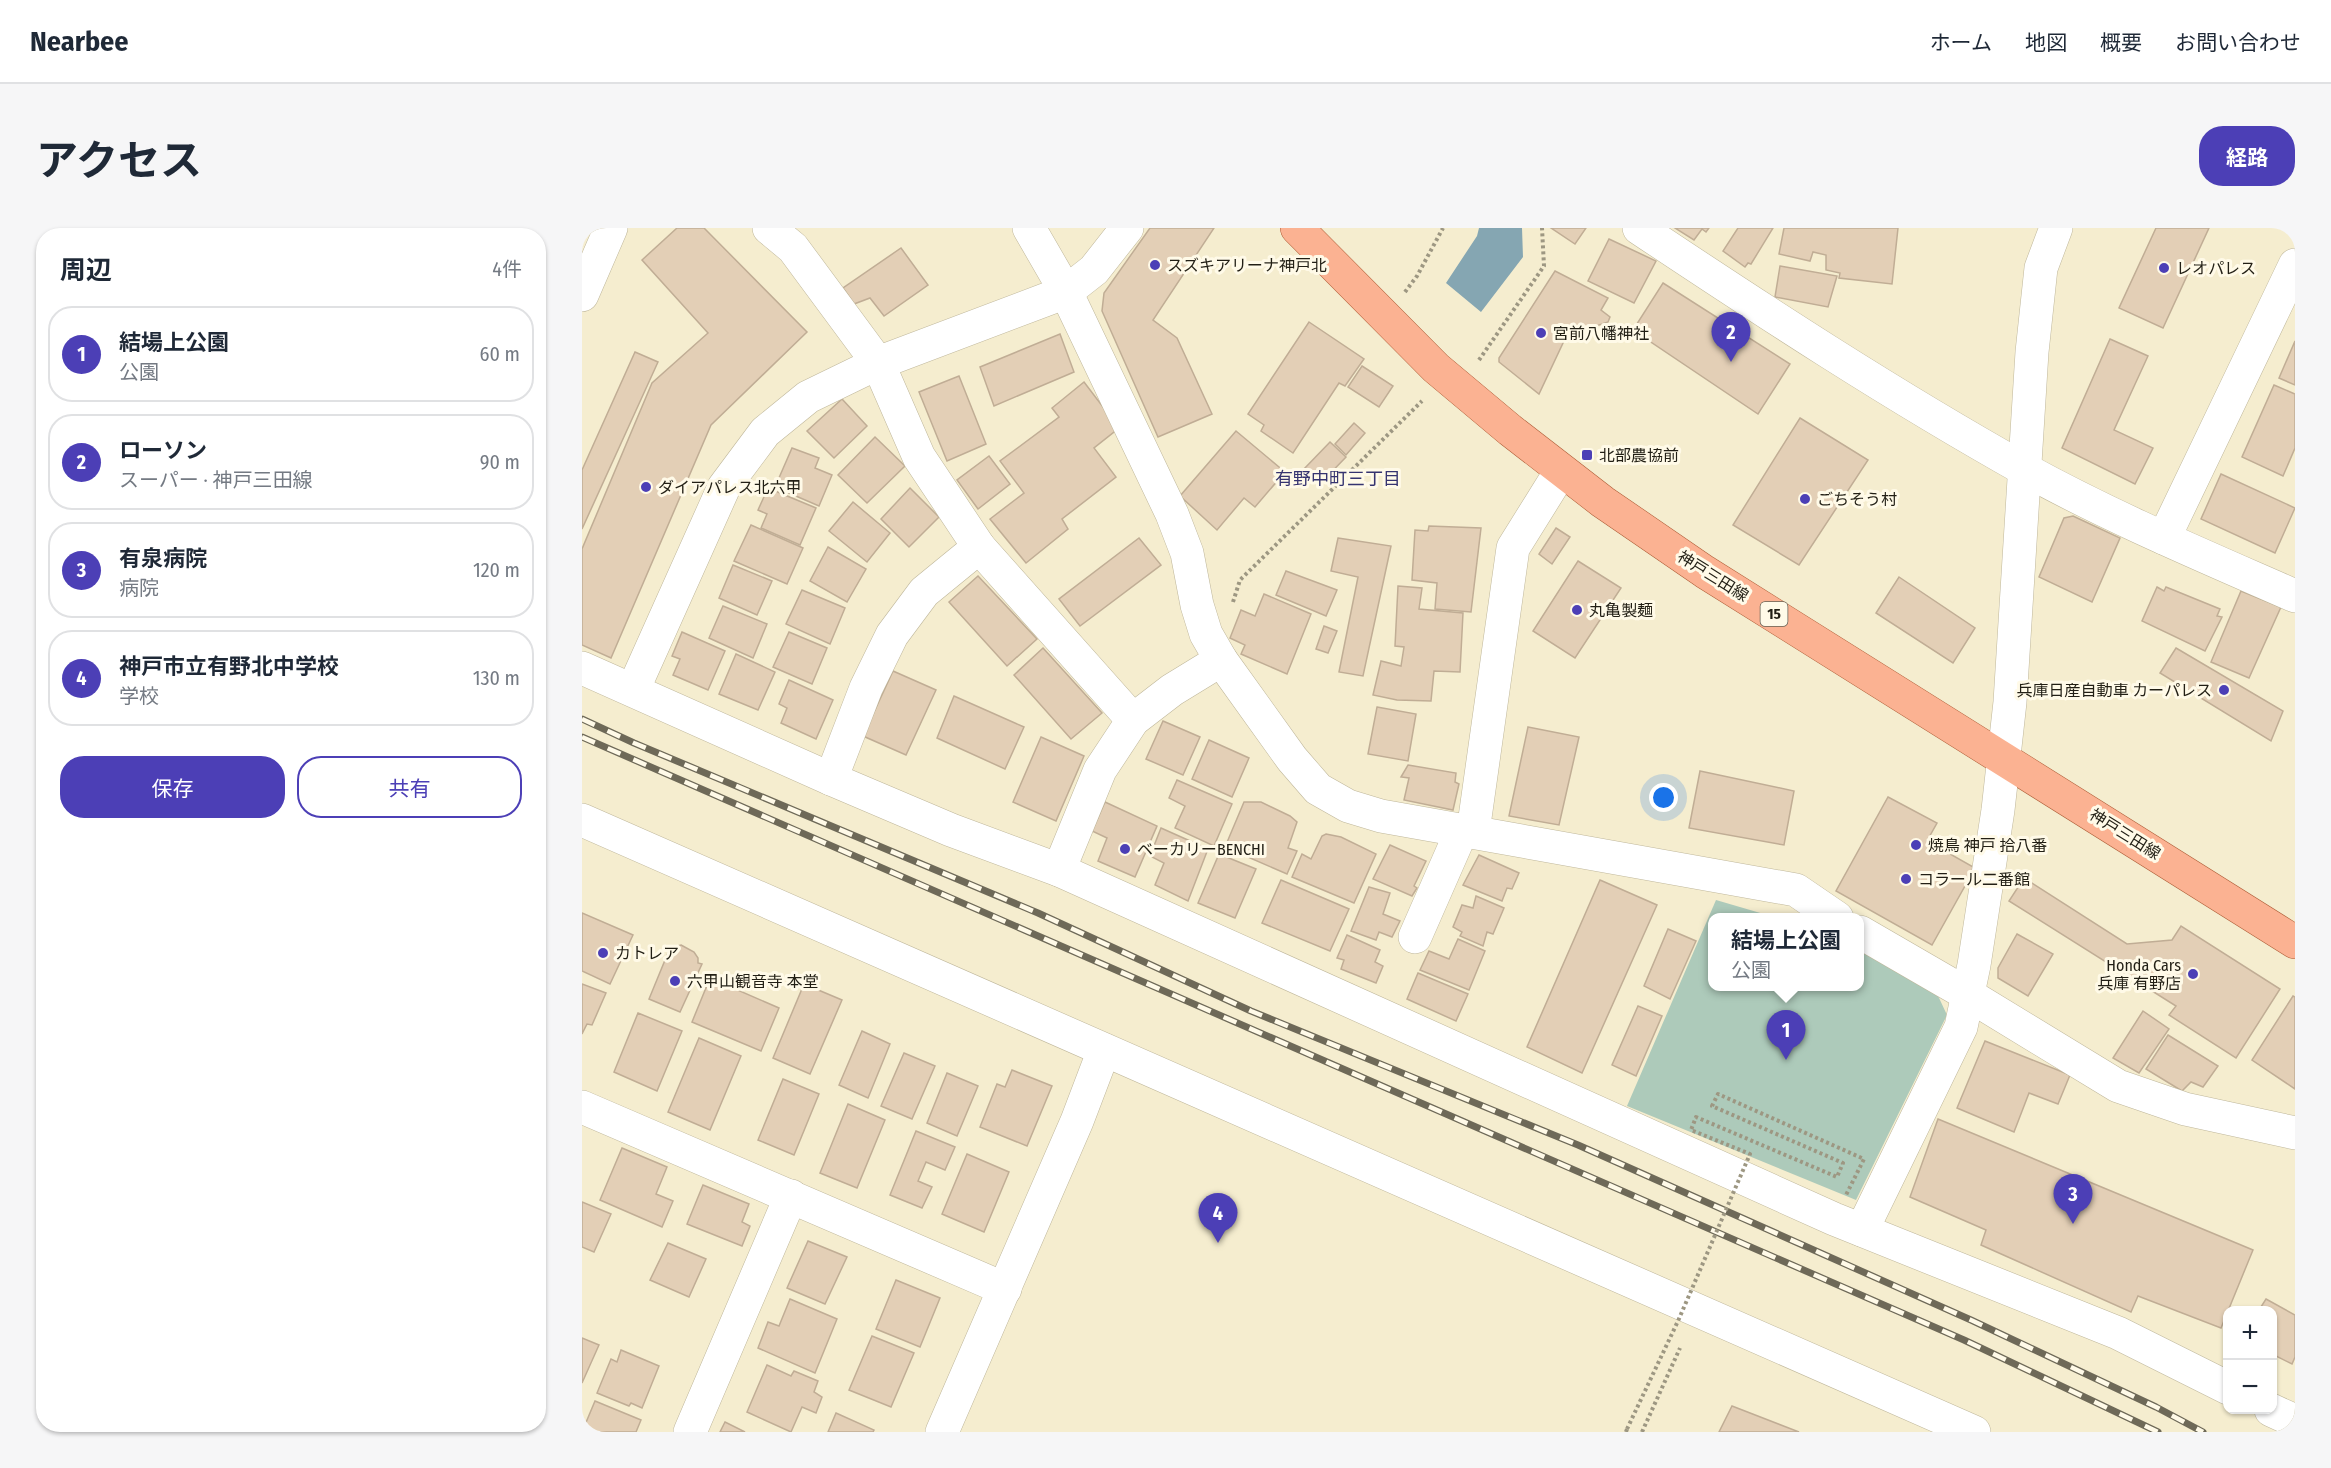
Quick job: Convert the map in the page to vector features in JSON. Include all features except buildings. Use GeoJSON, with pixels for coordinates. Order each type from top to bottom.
{"type":"FeatureCollection","features":[{"type":"Feature","properties":{"kind":"main road","name":"神戸三田線"},"geometry":{"type":"LineString","coordinates":[[1297,228],[1386,319],[1460,388],[1561,471],[1706,572],[2295,942]]}},
{"type":"Feature","properties":{"kind":"street"},"geometry":{"type":"LineString","coordinates":[[582,295],[611,228]]}},
{"type":"Feature","properties":{"kind":"street"},"geometry":{"type":"LineString","coordinates":[[769,228],[793,248],[878,363],[919,457],[979,547],[1133,720]]}},
{"type":"Feature","properties":{"kind":"street"},"geometry":{"type":"LineString","coordinates":[[1029,228],[1066,292],[1172,514],[1187,553],[1197,605],[1213,647],[1292,759],[1318,789],[1348,806],[1381,816],[1796,890],[1830,913]]}},
{"type":"Feature","properties":{"kind":"street"},"geometry":{"type":"LineString","coordinates":[[633,690],[723,488],[765,432],[808,397],[878,363],[1066,292],[1094,270],[1127,228]]}},
{"type":"Feature","properties":{"kind":"street"},"geometry":{"type":"LineString","coordinates":[[1639,228],[1899,397],[2026,470],[2164,538],[2295,596]]}},
{"type":"Feature","properties":{"kind":"street"},"geometry":{"type":"LineString","coordinates":[[1862,1230],[1961,1027],[1976,954],[2010,702],[2032,352],[2041,268],[2056,228]]}},
{"type":"Feature","properties":{"kind":"street"},"geometry":{"type":"LineString","coordinates":[[2164,538],[2295,265]]}},
{"type":"Feature","properties":{"kind":"street"},"geometry":{"type":"LineString","coordinates":[[1415,937],[1467,831],[1513,548],[1561,471]]}},
{"type":"Feature","properties":{"kind":"street"},"geometry":{"type":"LineString","coordinates":[[831,779],[866,688],[892,635],[924,592],[979,547]]}},
{"type":"Feature","properties":{"kind":"street"},"geometry":{"type":"LineString","coordinates":[[1059,870],[1100,770],[1133,720],[1172,690],[1213,647]]}},
{"type":"Feature","properties":{"kind":"street"},"geometry":{"type":"LineString","coordinates":[[582,668],[951,830],[1059,870],[1791,1200],[2118,1333],[2223,1386]]}},
{"type":"Feature","properties":{"kind":"street"},"geometry":{"type":"LineString","coordinates":[[582,820],[1974,1432]]}},
{"type":"Feature","properties":{"kind":"street"},"geometry":{"type":"LineString","coordinates":[[1864,934],[2118,1086],[2185,1108],[2295,1133]]}},
{"type":"Feature","properties":{"kind":"street"},"geometry":{"type":"LineString","coordinates":[[942,1432],[1077,1121],[1104,1050]]}},
{"type":"Feature","properties":{"kind":"street"},"geometry":{"type":"LineString","coordinates":[[582,1107],[1005,1289]]}},
{"type":"Feature","properties":{"kind":"street"},"geometry":{"type":"LineString","coordinates":[[690,1432],[791,1196]]}},
{"type":"Feature","properties":{"kind":"street"},"geometry":{"type":"LineString","coordinates":[[2277,1413],[2295,1421]]}},
{"type":"Feature","properties":{"kind":"path"},"geometry":{"type":"LineString","coordinates":[[1386,319],[1417,276],[1443,228]]}},
{"type":"Feature","properties":{"kind":"path"},"geometry":{"type":"LineString","coordinates":[[1460,388],[1544,266],[1542,228]]}},
{"type":"Feature","properties":{"kind":"path"},"geometry":{"type":"LineString","coordinates":[[1213,647],[1226,622],[1240,580],[1422,401]]}},
{"type":"Feature","properties":{"kind":"path"},"geometry":{"type":"LineString","coordinates":[[1627,1430],[1678,1321],[1750,1154],[1691,1130],[1696,1117],[1837,1178],[1843,1163],[1712,1106],[1718,1094],[1864,1159],[1845,1197]]}},
{"type":"Feature","properties":{"kind":"path"},"geometry":{"type":"LineString","coordinates":[[1642,1432],[1680,1348]]}},
{"type":"Feature","properties":{"kind":"green space"},"geometry":{"type":"Polygon","coordinates":[[[1716,900],[1760,913],[1710,913],[1716,900]]]}},
{"type":"Feature","properties":{"kind":"green space"},"geometry":{"type":"Polygon","coordinates":[[[1708,919],[1708,991],[1864,991],[1864,954],[1933,985],[1947,1015],[1856,1200],[1627,1106],[1708,919]]]}},
{"type":"Feature","properties":{"kind":"water"},"geometry":{"type":"Polygon","coordinates":[[[1479,228],[1522,228],[1523,257],[1481,312],[1446,283],[1477,236],[1479,228]]]}},
{"type":"Feature","properties":{"kind":"railway"},"geometry":{"type":"LineString","coordinates":[[582,719],[1038,913],[1251,1011],[1578,1145],[1971,1320],[2156,1407],[2203,1432]]}},
{"type":"Feature","properties":{"kind":"railway"},"geometry":{"type":"LineString","coordinates":[[582,737],[1964,1340],[2158,1432]]}},
{"type":"Feature","properties":{"kind":"place","name":"スズキアリーナ神戸北"},"geometry":{"type":"Point","coordinates":[1155,265]}},
{"type":"Feature","properties":{"kind":"place","name":"レオパレス"},"geometry":{"type":"Point","coordinates":[2164,268]}},
{"type":"Feature","properties":{"kind":"place","name":"宮前八幡神社"},"geometry":{"type":"Point","coordinates":[1541,333]}},
{"type":"Feature","properties":{"kind":"place","name":"ローソン"},"geometry":{"type":"Point","coordinates":[1731,362]}},
{"type":"Feature","properties":{"kind":"place","name":"北部農協前"},"geometry":{"type":"Point","coordinates":[1587,455]}},
{"type":"Feature","properties":{"kind":"place","name":"ダイアパレス北六甲"},"geometry":{"type":"Point","coordinates":[646,487]}},
{"type":"Feature","properties":{"kind":"place","name":"ごちそう村"},"geometry":{"type":"Point","coordinates":[1805,499]}},
{"type":"Feature","properties":{"kind":"place","name":"丸亀製麺"},"geometry":{"type":"Point","coordinates":[1577,610]}},
{"type":"Feature","properties":{"kind":"place","name":"兵庫日産自動車 カーパレス"},"geometry":{"type":"Point","coordinates":[2224,690]}},
{"type":"Feature","properties":{"kind":"place","name":"焼鳥 神戸 拾八番"},"geometry":{"type":"Point","coordinates":[1916,845]}},
{"type":"Feature","properties":{"kind":"place","name":"ベーカリーBENCHI"},"geometry":{"type":"Point","coordinates":[1125,849]}},
{"type":"Feature","properties":{"kind":"place","name":"コラール二番館"},"geometry":{"type":"Point","coordinates":[1906,879]}},
{"type":"Feature","properties":{"kind":"place","name":"カトレア"},"geometry":{"type":"Point","coordinates":[603,953]}},
{"type":"Feature","properties":{"kind":"place","name":"Honda Cars 兵庫 有野店"},"geometry":{"type":"Point","coordinates":[2193,974]}},
{"type":"Feature","properties":{"kind":"place","name":"六甲山観音寺 本堂"},"geometry":{"type":"Point","coordinates":[675,981]}},
{"type":"Feature","properties":{"kind":"place","name":"結場上公園"},"geometry":{"type":"Point","coordinates":[1786,1060]}},
{"type":"Feature","properties":{"kind":"place","name":"有泉病院"},"geometry":{"type":"Point","coordinates":[2073,1224]}},
{"type":"Feature","properties":{"kind":"place","name":"神戸市立有野北中学校"},"geometry":{"type":"Point","coordinates":[1218,1243]}},
{"type":"Feature","properties":{"kind":"district","name":"有野中町三丁目"},"geometry":{"type":"Point","coordinates":[1338,479]}}]}
